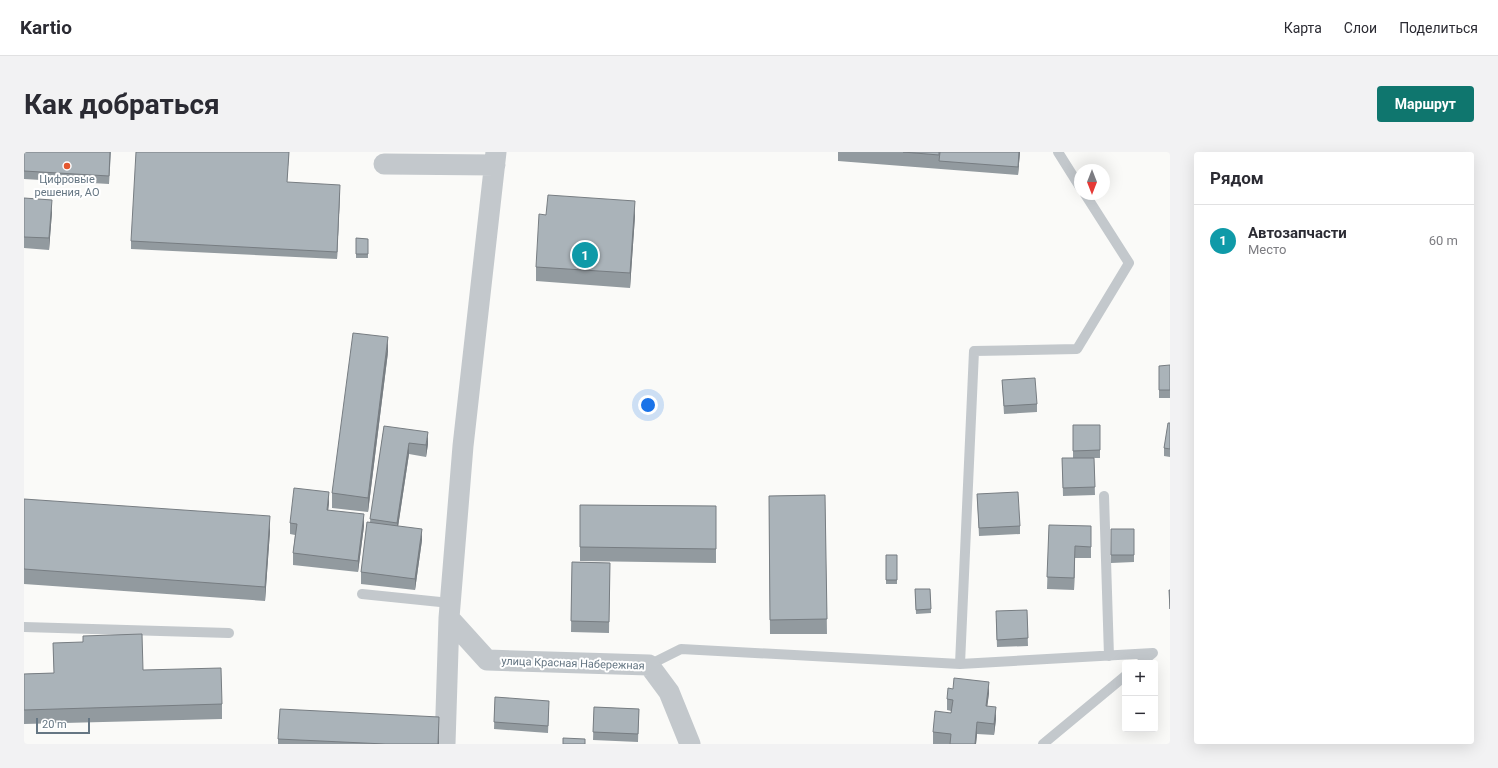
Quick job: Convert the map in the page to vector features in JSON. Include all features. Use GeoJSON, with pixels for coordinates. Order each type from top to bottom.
{"type":"FeatureCollection","features":[{"type":"Feature","properties":{"kind":"street"},"geometry":{"type":"LineString","coordinates":[[384,164],[496,159],[464,446],[450,610],[445,744]]}},
{"type":"Feature","properties":{"kind":"street","name":"улица Красная Набережная"},"geometry":{"type":"LineString","coordinates":[[450,610],[487,660],[649,665],[669,692],[690,744]]}},
{"type":"Feature","properties":{"kind":"lane"},"geometry":{"type":"LineString","coordinates":[[1058,152],[1074,177]]}},
{"type":"Feature","properties":{"kind":"lane"},"geometry":{"type":"LineString","coordinates":[[960,664],[974,351],[1077,349],[1129,263],[1089,200]]}},
{"type":"Feature","properties":{"kind":"lane"},"geometry":{"type":"LineString","coordinates":[[1104,496],[1109,656]]}},
{"type":"Feature","properties":{"kind":"lane"},"geometry":{"type":"LineString","coordinates":[[362,594],[450,610]]}},
{"type":"Feature","properties":{"kind":"lane"},"geometry":{"type":"LineString","coordinates":[[24,628],[229,633]]}},
{"type":"Feature","properties":{"kind":"lane"},"geometry":{"type":"LineString","coordinates":[[649,665],[681,648],[960,664],[1153,653],[1145,660]]}},
{"type":"Feature","properties":{"kind":"lane"},"geometry":{"type":"LineString","coordinates":[[1043,744],[1122,678]]}},
{"type":"Feature","properties":{"kind":"building","name":"Цифровые решения, АО"},"geometry":{"type":"Polygon","coordinates":[[[24,152],[110,152],[109,176],[24,171],[24,152]]]}},
{"type":"Feature","properties":{"kind":"building"},"geometry":{"type":"Polygon","coordinates":[[[136,152],[289,152],[287,182],[340,185],[337,252],[131,241],[136,152]]]}},
{"type":"Feature","properties":{"kind":"building"},"geometry":{"type":"Polygon","coordinates":[[[903,152],[939,152],[939,155],[903,152]]]}},
{"type":"Feature","properties":{"kind":"building"},"geometry":{"type":"Polygon","coordinates":[[[940,152],[1019,152],[1018,167],[939,161],[940,152]]]}},
{"type":"Feature","properties":{"kind":"building"},"geometry":{"type":"Polygon","coordinates":[[[548,195],[635,201],[630,273],[536,267],[539,214],[546,215],[548,195]]]}},
{"type":"Feature","properties":{"kind":"building"},"geometry":{"type":"Polygon","coordinates":[[[24,198],[52,200],[49,238],[24,237],[24,198]]]}},
{"type":"Feature","properties":{"kind":"building"},"geometry":{"type":"Polygon","coordinates":[[[356,238],[368,239],[368,254],[356,254],[356,238]]]}},
{"type":"Feature","properties":{"kind":"building"},"geometry":{"type":"Polygon","coordinates":[[[353,333],[388,337],[368,498],[332,493],[353,333]]]}},
{"type":"Feature","properties":{"kind":"building"},"geometry":{"type":"Polygon","coordinates":[[[1170,365],[1170,390],[1159,390],[1159,366],[1170,365]]]}},
{"type":"Feature","properties":{"kind":"building"},"geometry":{"type":"Polygon","coordinates":[[[1035,378],[1037,404],[1004,406],[1002,380],[1035,378]]]}},
{"type":"Feature","properties":{"kind":"building"},"geometry":{"type":"Polygon","coordinates":[[[1168,423],[1170,423],[1170,449],[1164,448],[1168,423]]]}},
{"type":"Feature","properties":{"kind":"building"},"geometry":{"type":"Polygon","coordinates":[[[1073,425],[1100,425],[1100,450],[1073,451],[1073,425]]]}},
{"type":"Feature","properties":{"kind":"building"},"geometry":{"type":"Polygon","coordinates":[[[384,426],[428,432],[426,445],[409,443],[397,523],[370,519],[384,426]]]}},
{"type":"Feature","properties":{"kind":"building"},"geometry":{"type":"Polygon","coordinates":[[[1062,458],[1094,458],[1095,487],[1063,488],[1062,458]]]}},
{"type":"Feature","properties":{"kind":"building"},"geometry":{"type":"Polygon","coordinates":[[[294,488],[329,492],[327,510],[364,514],[358,561],[293,553],[297,524],[290,523],[294,488]]]}},
{"type":"Feature","properties":{"kind":"building"},"geometry":{"type":"Polygon","coordinates":[[[1018,492],[1020,526],[979,528],[977,494],[1018,492]]]}},
{"type":"Feature","properties":{"kind":"building"},"geometry":{"type":"Polygon","coordinates":[[[825,495],[827,619],[770,620],[769,496],[825,495]]]}},
{"type":"Feature","properties":{"kind":"building"},"geometry":{"type":"Polygon","coordinates":[[[24,499],[270,516],[265,587],[24,569],[24,499]]]}},
{"type":"Feature","properties":{"kind":"building"},"geometry":{"type":"Polygon","coordinates":[[[580,505],[716,506],[716,549],[580,547],[580,505]]]}},
{"type":"Feature","properties":{"kind":"building"},"geometry":{"type":"Polygon","coordinates":[[[367,522],[422,529],[415,579],[361,572],[367,522]]]}},
{"type":"Feature","properties":{"kind":"building"},"geometry":{"type":"Polygon","coordinates":[[[1049,525],[1091,526],[1091,547],[1075,546],[1074,578],[1047,577],[1049,525]]]}},
{"type":"Feature","properties":{"kind":"building"},"geometry":{"type":"Polygon","coordinates":[[[1111,529],[1134,529],[1134,555],[1111,555],[1111,529]]]}},
{"type":"Feature","properties":{"kind":"building"},"geometry":{"type":"Polygon","coordinates":[[[886,555],[897,555],[897,580],[886,580],[886,555]]]}},
{"type":"Feature","properties":{"kind":"building"},"geometry":{"type":"Polygon","coordinates":[[[572,562],[610,563],[609,622],[571,621],[572,562]]]}},
{"type":"Feature","properties":{"kind":"building"},"geometry":{"type":"Polygon","coordinates":[[[915,589],[930,589],[931,609],[916,610],[915,589]]]}},
{"type":"Feature","properties":{"kind":"building"},"geometry":{"type":"Polygon","coordinates":[[[1027,610],[1028,638],[997,640],[996,611],[1027,610]]]}},
{"type":"Feature","properties":{"kind":"building"},"geometry":{"type":"Polygon","coordinates":[[[142,634],[143,670],[221,668],[222,704],[24,710],[24,674],[54,673],[53,643],[83,642],[83,636],[142,634]]]}},
{"type":"Feature","properties":{"kind":"building"},"geometry":{"type":"Polygon","coordinates":[[[954,678],[989,682],[986,706],[996,707],[994,724],[977,722],[975,744],[950,744],[951,734],[933,732],[935,711],[951,713],[953,700],[947,699],[948,688],[953,689],[954,678]]]}},
{"type":"Feature","properties":{"kind":"building"},"geometry":{"type":"Polygon","coordinates":[[[495,697],[549,701],[548,726],[494,722],[495,697]]]}},
{"type":"Feature","properties":{"kind":"building"},"geometry":{"type":"Polygon","coordinates":[[[594,707],[639,709],[638,734],[593,732],[594,707]]]}},
{"type":"Feature","properties":{"kind":"building"},"geometry":{"type":"Polygon","coordinates":[[[280,709],[439,717],[438,744],[385,744],[278,739],[280,709]]]}},
{"type":"Feature","properties":{"kind":"building"},"geometry":{"type":"Polygon","coordinates":[[[563,738],[585,739],[585,744],[563,744],[563,738]]]}},
{"type":"Feature","properties":{"kind":"place","name":"Цифровые решения, АО"},"geometry":{"type":"Point","coordinates":[67,166]}},
{"type":"Feature","properties":{"kind":"place","name":"Автозапчасти"},"geometry":{"type":"Point","coordinates":[585,255]}}]}
